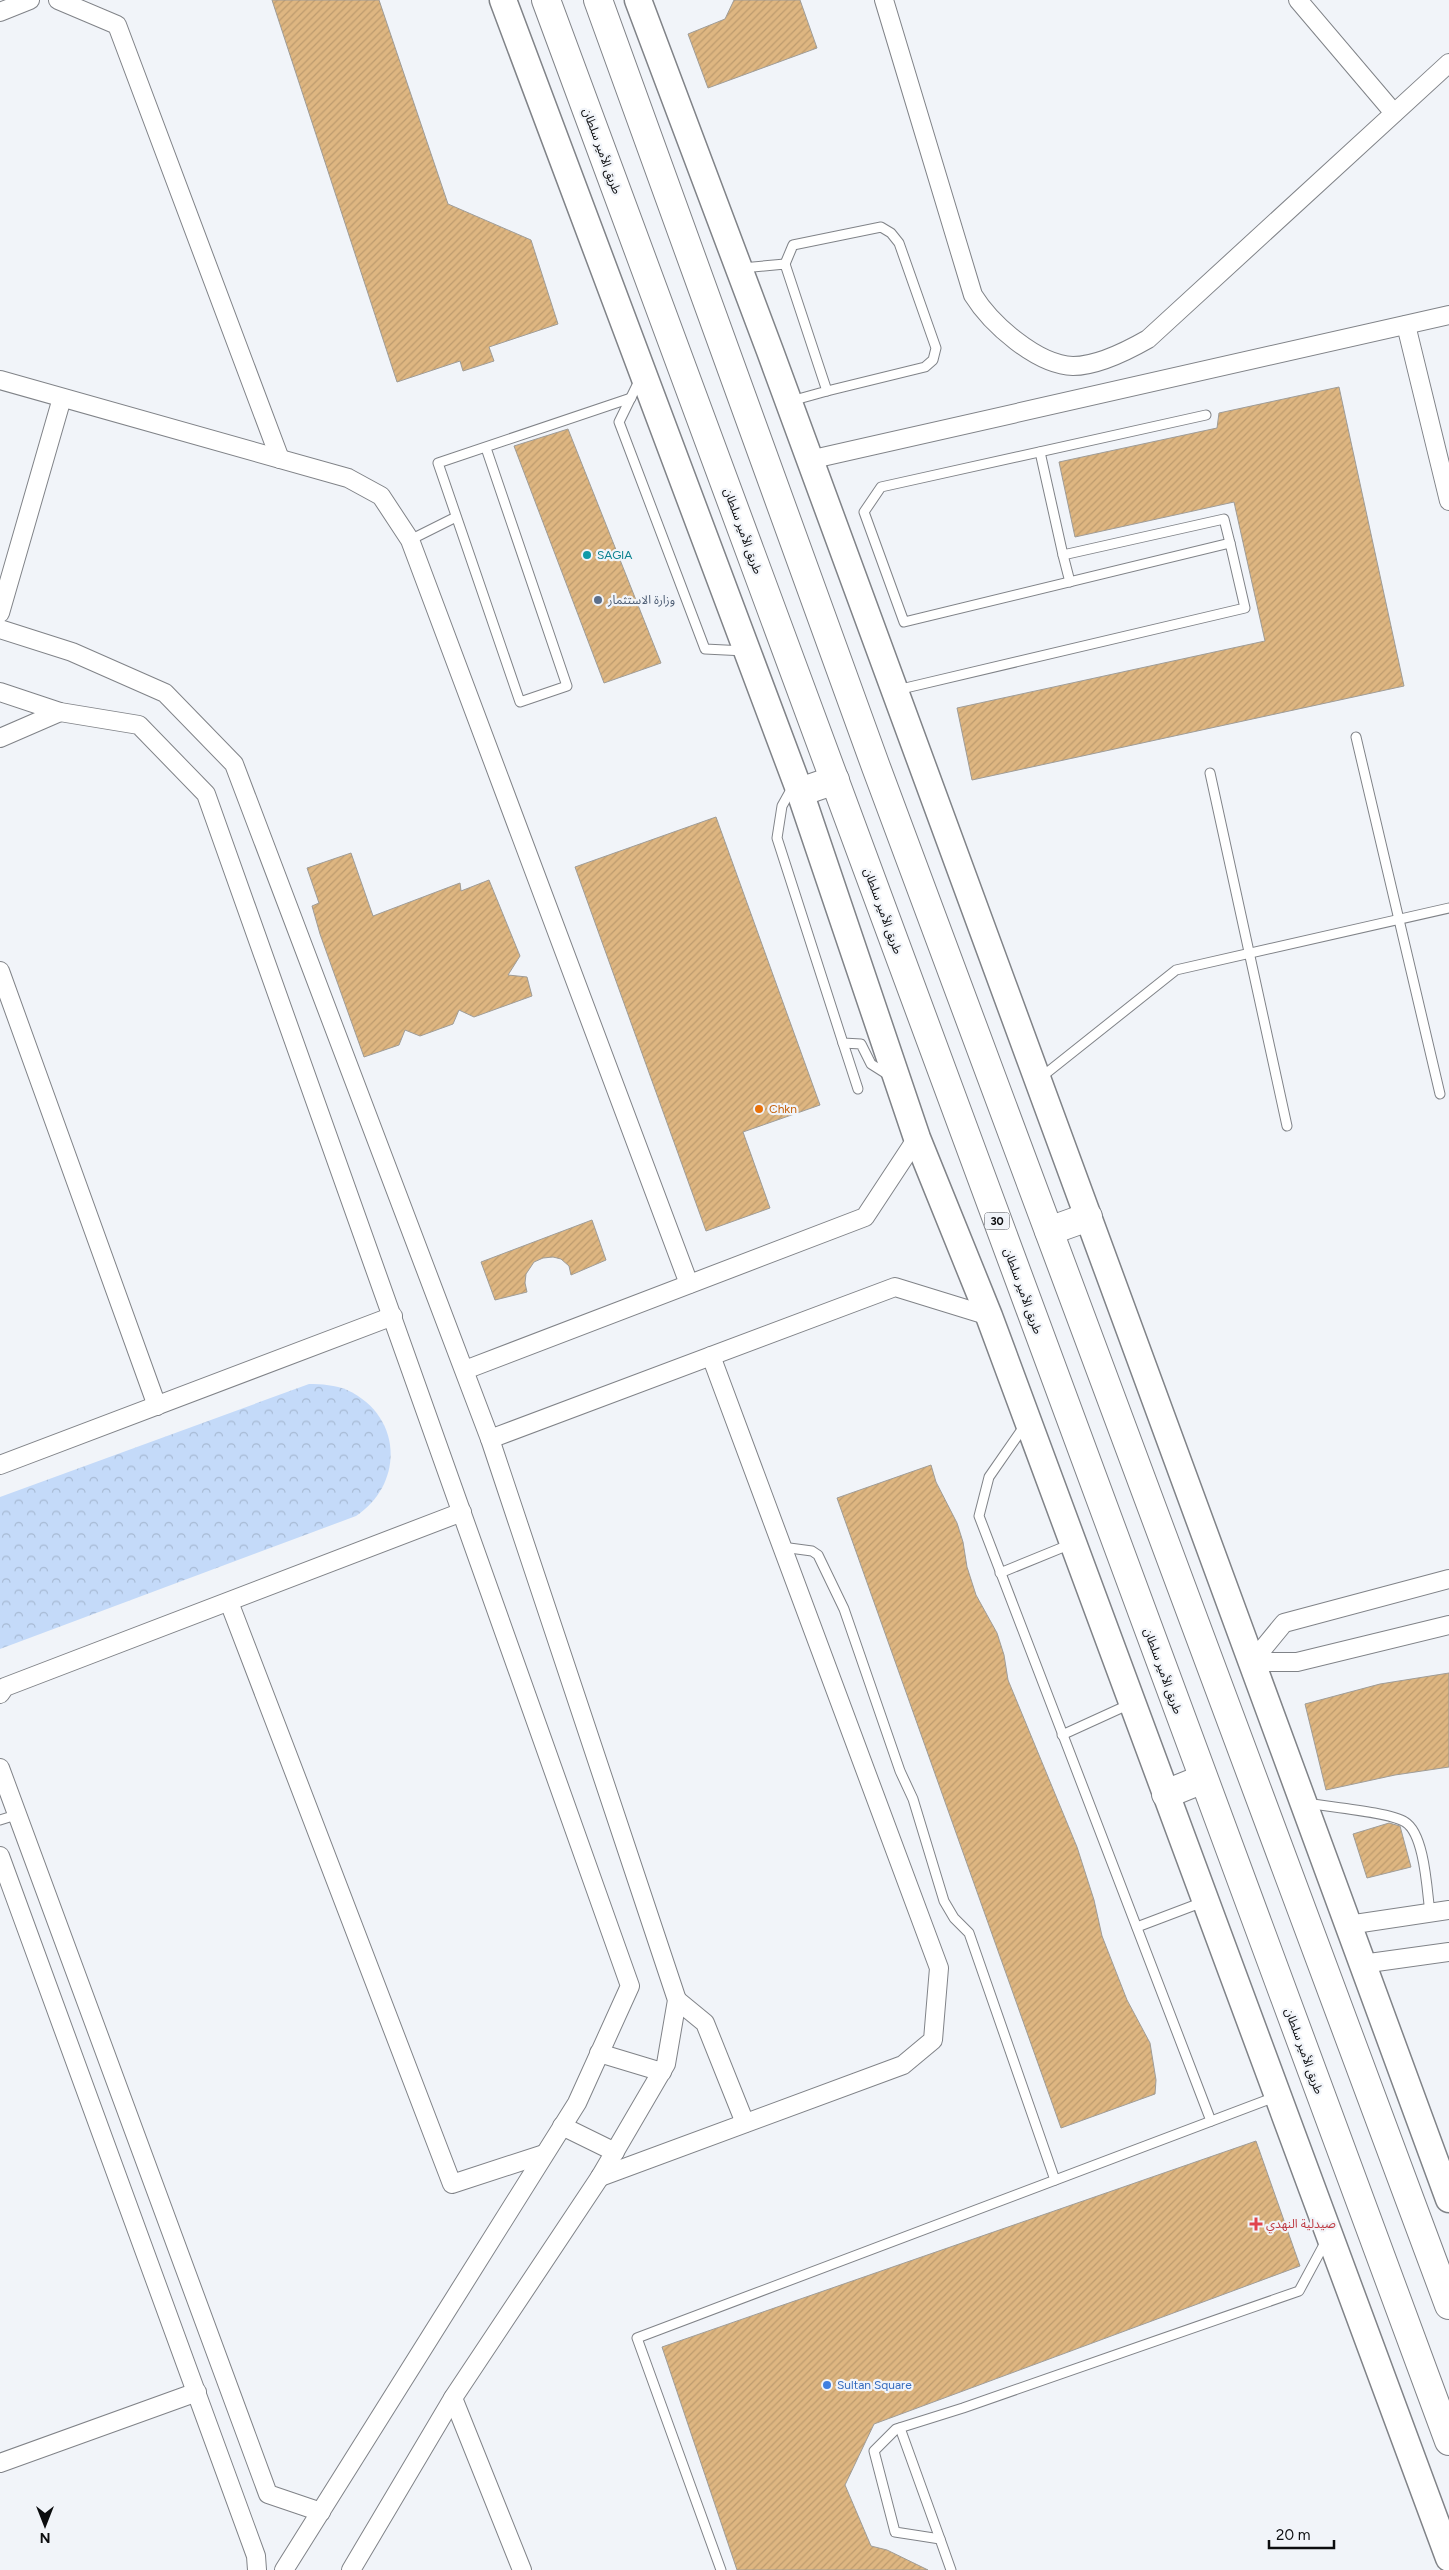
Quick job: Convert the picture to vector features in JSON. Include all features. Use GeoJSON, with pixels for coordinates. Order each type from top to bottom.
{"type":"FeatureCollection","features":[{"type":"Feature","properties":{"kind":"main road"},"geometry":{"type":"LineString","coordinates":[[503,0],[798,787],[917,1138],[989,1316],[1028,1420],[1449,2558]]}},
{"type":"Feature","properties":{"kind":"main road","name":"طريق الأمير سلطان"},"geometry":{"type":"LineString","coordinates":[[546,0],[1449,2441]]}},
{"type":"Feature","properties":{"kind":"main road"},"geometry":{"type":"LineString","coordinates":[[598,0],[879,776],[1449,2305]]}},
{"type":"Feature","properties":{"kind":"main road"},"geometry":{"type":"LineString","coordinates":[[638,0],[789,402],[1449,2199]]}},
{"type":"Feature","properties":{"kind":"main road"},"geometry":{"type":"LineString","coordinates":[[798,787],[835,780]]}},
{"type":"Feature","properties":{"kind":"main road"},"geometry":{"type":"LineString","coordinates":[[1049,1231],[1088,1217]]}},
{"type":"Feature","properties":{"kind":"main road"},"geometry":{"type":"LineString","coordinates":[[1166,1794],[1203,1779]]}},
{"type":"Feature","properties":{"kind":"street"},"geometry":{"type":"LineString","coordinates":[[0,12],[30,0]]}},
{"type":"Feature","properties":{"kind":"street"},"geometry":{"type":"LineString","coordinates":[[58,0],[117,25],[280,459]]}},
{"type":"Feature","properties":{"kind":"street"},"geometry":{"type":"LineString","coordinates":[[884,0],[973,295],[984,312],[1004,331],[1046,359],[1073,366],[1126,352],[1148,339],[1449,63]]}},
{"type":"Feature","properties":{"kind":"street"},"geometry":{"type":"LineString","coordinates":[[1298,0],[1394,113]]}},
{"type":"Feature","properties":{"kind":"street"},"geometry":{"type":"LineString","coordinates":[[809,460],[1449,315]]}},
{"type":"Feature","properties":{"kind":"street"},"geometry":{"type":"LineString","coordinates":[[1406,325],[1449,501]]}},
{"type":"Feature","properties":{"kind":"street"},"geometry":{"type":"LineString","coordinates":[[0,380],[348,478],[381,496],[410,540],[689,1284]]}},
{"type":"Feature","properties":{"kind":"street"},"geometry":{"type":"LineString","coordinates":[[0,613],[62,398]]}},
{"type":"Feature","properties":{"kind":"street"},"geometry":{"type":"LineString","coordinates":[[0,629],[72,652],[165,693],[234,764],[490,1439],[677,2000],[666,2064],[662,2072],[600,2177],[453,2398],[351,2570]]}},
{"type":"Feature","properties":{"kind":"street"},"geometry":{"type":"LineString","coordinates":[[0,692],[60,712],[139,725],[206,794],[630,1986],[577,2103],[284,2570]]}},
{"type":"Feature","properties":{"kind":"street"},"geometry":{"type":"LineString","coordinates":[[0,738],[60,712]]}},
{"type":"Feature","properties":{"kind":"street"},"geometry":{"type":"LineString","coordinates":[[0,971],[157,1406]]}},
{"type":"Feature","properties":{"kind":"street"},"geometry":{"type":"LineString","coordinates":[[465,1370],[864,1217],[917,1138]]}},
{"type":"Feature","properties":{"kind":"street"},"geometry":{"type":"LineString","coordinates":[[490,1439],[895,1287],[989,1316]]}},
{"type":"Feature","properties":{"kind":"street"},"geometry":{"type":"LineString","coordinates":[[0,1465],[393,1316]]}},
{"type":"Feature","properties":{"kind":"street"},"geometry":{"type":"LineString","coordinates":[[600,2177],[903,2065],[933,2040],[939,1968],[711,1356]]}},
{"type":"Feature","properties":{"kind":"street"},"geometry":{"type":"LineString","coordinates":[[0,1694],[5,1688],[462,1512]]}},
{"type":"Feature","properties":{"kind":"street"},"geometry":{"type":"LineString","coordinates":[[1252,1662],[1284,1623],[1449,1579]]}},
{"type":"Feature","properties":{"kind":"street"},"geometry":{"type":"LineString","coordinates":[[229,1602],[452,2184],[544,2154]]}},
{"type":"Feature","properties":{"kind":"street"},"geometry":{"type":"LineString","coordinates":[[1252,1662],[1297,1662],[1449,1625]]}},
{"type":"Feature","properties":{"kind":"street"},"geometry":{"type":"LineString","coordinates":[[0,1768],[8,1817],[268,2494],[321,2512]]}},
{"type":"Feature","properties":{"kind":"street"},"geometry":{"type":"LineString","coordinates":[[0,1856],[197,2392],[256,2556],[258,2570]]}},
{"type":"Feature","properties":{"kind":"street"},"geometry":{"type":"LineString","coordinates":[[1348,1925],[1449,1910]]}},
{"type":"Feature","properties":{"kind":"street"},"geometry":{"type":"LineString","coordinates":[[1362,1964],[1449,1952]]}},
{"type":"Feature","properties":{"kind":"street"},"geometry":{"type":"LineString","coordinates":[[677,2000],[705,2023],[745,2123]]}},
{"type":"Feature","properties":{"kind":"street"},"geometry":{"type":"LineString","coordinates":[[600,2053],[662,2072]]}},
{"type":"Feature","properties":{"kind":"street"},"geometry":{"type":"LineString","coordinates":[[562,2126],[615,2152]]}},
{"type":"Feature","properties":{"kind":"street"},"geometry":{"type":"LineString","coordinates":[[0,2463],[197,2392]]}},
{"type":"Feature","properties":{"kind":"street"},"geometry":{"type":"LineString","coordinates":[[453,2398],[522,2570]]}},
{"type":"Feature","properties":{"kind":"lane"},"geometry":{"type":"LineString","coordinates":[[789,402],[925,367],[933,360],[936,348],[899,243],[891,233],[881,227],[793,245],[785,264],[827,392]]}},
{"type":"Feature","properties":{"kind":"lane"},"geometry":{"type":"LineString","coordinates":[[739,268],[785,264]]}},
{"type":"Feature","properties":{"kind":"lane"},"geometry":{"type":"LineString","coordinates":[[643,373],[619,422],[705,649],[747,651]]}},
{"type":"Feature","properties":{"kind":"lane"},"geometry":{"type":"LineString","coordinates":[[486,448],[567,686],[520,702],[438,463],[631,398]]}},
{"type":"Feature","properties":{"kind":"lane"},"geometry":{"type":"LineString","coordinates":[[1206,415],[881,487],[864,512],[904,622],[1230,543]]}},
{"type":"Feature","properties":{"kind":"lane"},"geometry":{"type":"LineString","coordinates":[[1040,452],[1070,582]]}},
{"type":"Feature","properties":{"kind":"lane"},"geometry":{"type":"LineString","coordinates":[[410,540],[456,517]]}},
{"type":"Feature","properties":{"kind":"lane"},"geometry":{"type":"LineString","coordinates":[[894,691],[1245,608],[1224,519],[1063,555]]}},
{"type":"Feature","properties":{"kind":"lane"},"geometry":{"type":"LineString","coordinates":[[1356,737],[1440,1094]]}},
{"type":"Feature","properties":{"kind":"lane"},"geometry":{"type":"LineString","coordinates":[[1210,773],[1287,1126]]}},
{"type":"Feature","properties":{"kind":"lane"},"geometry":{"type":"LineString","coordinates":[[798,787],[782,806],[777,838],[858,1089]]}},
{"type":"Feature","properties":{"kind":"lane"},"geometry":{"type":"LineString","coordinates":[[1037,1081],[1176,970],[1449,908]]}},
{"type":"Feature","properties":{"kind":"lane"},"geometry":{"type":"LineString","coordinates":[[843,1043],[860,1044],[871,1064],[897,1079]]}},
{"type":"Feature","properties":{"kind":"lane"},"geometry":{"type":"LineString","coordinates":[[1028,1420],[988,1477],[979,1516],[1211,2121]]}},
{"type":"Feature","properties":{"kind":"lane"},"geometry":{"type":"LineString","coordinates":[[1000,1573],[1073,1543]]}},
{"type":"Feature","properties":{"kind":"lane"},"geometry":{"type":"LineString","coordinates":[[782,1547],[812,1551],[818,1555],[844,1609],[900,1771],[913,1798],[944,1901],[954,1918],[969,1933],[1055,2180]]}},
{"type":"Feature","properties":{"kind":"lane"},"geometry":{"type":"LineString","coordinates":[[1062,1735],[1132,1703]]}},
{"type":"Feature","properties":{"kind":"lane"},"geometry":{"type":"LineString","coordinates":[[1303,1802],[1382,1815],[1406,1822],[1414,1832],[1422,1851],[1430,1913]]}},
{"type":"Feature","properties":{"kind":"lane"},"geometry":{"type":"LineString","coordinates":[[1137,1927],[1206,1901]]}},
{"type":"Feature","properties":{"kind":"lane"},"geometry":{"type":"LineString","coordinates":[[721,2570],[637,2338],[1278,2096]]}},
{"type":"Feature","properties":{"kind":"lane"},"geometry":{"type":"LineString","coordinates":[[940,2539],[895,2532],[874,2451],[896,2429],[1299,2291],[1330,2235]]}},
{"type":"Feature","properties":{"kind":"lane"},"geometry":{"type":"LineString","coordinates":[[900,2428],[951,2570]]}},
{"type":"Feature","properties":{"kind":"green space"},"geometry":{"type":"Polygon","coordinates":[[[309,1384],[338,1387],[365,1401],[378,1416],[387,1432],[391,1450],[389,1468],[383,1486],[372,1502],[356,1516],[0,1649],[0,1497],[309,1384]]]}},
{"type":"Feature","properties":{"kind":"building"},"geometry":{"type":"Polygon","coordinates":[[[272,0],[379,0],[448,204],[531,240],[558,324],[489,347],[494,361],[463,371],[460,361],[397,382],[272,0]]]}},
{"type":"Feature","properties":{"kind":"building"},"geometry":{"type":"Polygon","coordinates":[[[734,0],[800,0],[817,48],[708,88],[688,34],[725,19],[734,0]]]}},
{"type":"Feature","properties":{"kind":"building"},"geometry":{"type":"Polygon","coordinates":[[[1339,387],[1404,686],[972,780],[957,708],[1265,641],[1234,502],[1075,537],[1059,462],[1217,428],[1219,413],[1339,387]]]}},
{"type":"Feature","properties":{"kind":"building","name":"SAGIA"},"geometry":{"type":"Polygon","coordinates":[[[568,429],[661,663],[604,683],[514,446],[568,429]]]}},
{"type":"Feature","properties":{"kind":"building"},"geometry":{"type":"Polygon","coordinates":[[[716,817],[820,1105],[743,1132],[770,1208],[706,1231],[575,867],[716,817]]]}},
{"type":"Feature","properties":{"kind":"building"},"geometry":{"type":"Polygon","coordinates":[[[351,853],[373,916],[460,883],[461,891],[489,880],[520,956],[508,975],[527,977],[532,996],[474,1017],[459,1010],[453,1024],[420,1036],[405,1030],[399,1045],[364,1057],[320,934],[312,906],[319,903],[307,868],[351,853]]]}},
{"type":"Feature","properties":{"kind":"building"},"geometry":{"type":"Polygon","coordinates":[[[592,1220],[606,1260],[571,1275],[569,1266],[561,1259],[553,1257],[543,1258],[534,1262],[526,1274],[527,1292],[495,1300],[481,1262],[592,1220]]]}},
{"type":"Feature","properties":{"kind":"building"},"geometry":{"type":"Polygon","coordinates":[[[931,1465],[936,1482],[957,1523],[963,1542],[967,1567],[976,1595],[997,1633],[1004,1655],[1008,1680],[1077,1847],[1094,1900],[1102,1936],[1127,2000],[1150,2043],[1156,2080],[1155,2094],[1061,2128],[837,1498],[931,1465]]]}},
{"type":"Feature","properties":{"kind":"building"},"geometry":{"type":"Polygon","coordinates":[[[1449,1673],[1449,1767],[1395,1775],[1326,1790],[1305,1704],[1380,1684],[1449,1673]]]}},
{"type":"Feature","properties":{"kind":"building"},"geometry":{"type":"Polygon","coordinates":[[[1389,1823],[1400,1826],[1411,1867],[1367,1878],[1353,1834],[1389,1823]]]}},
{"type":"Feature","properties":{"kind":"building","name":"Sultan Square"},"geometry":{"type":"Polygon","coordinates":[[[1256,2141],[1300,2266],[874,2424],[845,2485],[871,2546],[887,2550],[928,2570],[737,2570],[662,2347],[1256,2141]]]}},
{"type":"Feature","properties":{"kind":"place","name":"SAGIA"},"geometry":{"type":"Point","coordinates":[587,555]}},
{"type":"Feature","properties":{"kind":"place","name":"وزارة الاستثمار"},"geometry":{"type":"Point","coordinates":[598,600]}},
{"type":"Feature","properties":{"kind":"place","name":"Chkn"},"geometry":{"type":"Point","coordinates":[759,1109]}},
{"type":"Feature","properties":{"kind":"place","name":"صيدلية النهدي"},"geometry":{"type":"Point","coordinates":[1256,2224]}},
{"type":"Feature","properties":{"kind":"place","name":"Sultan Square"},"geometry":{"type":"Point","coordinates":[827,2385]}}]}
